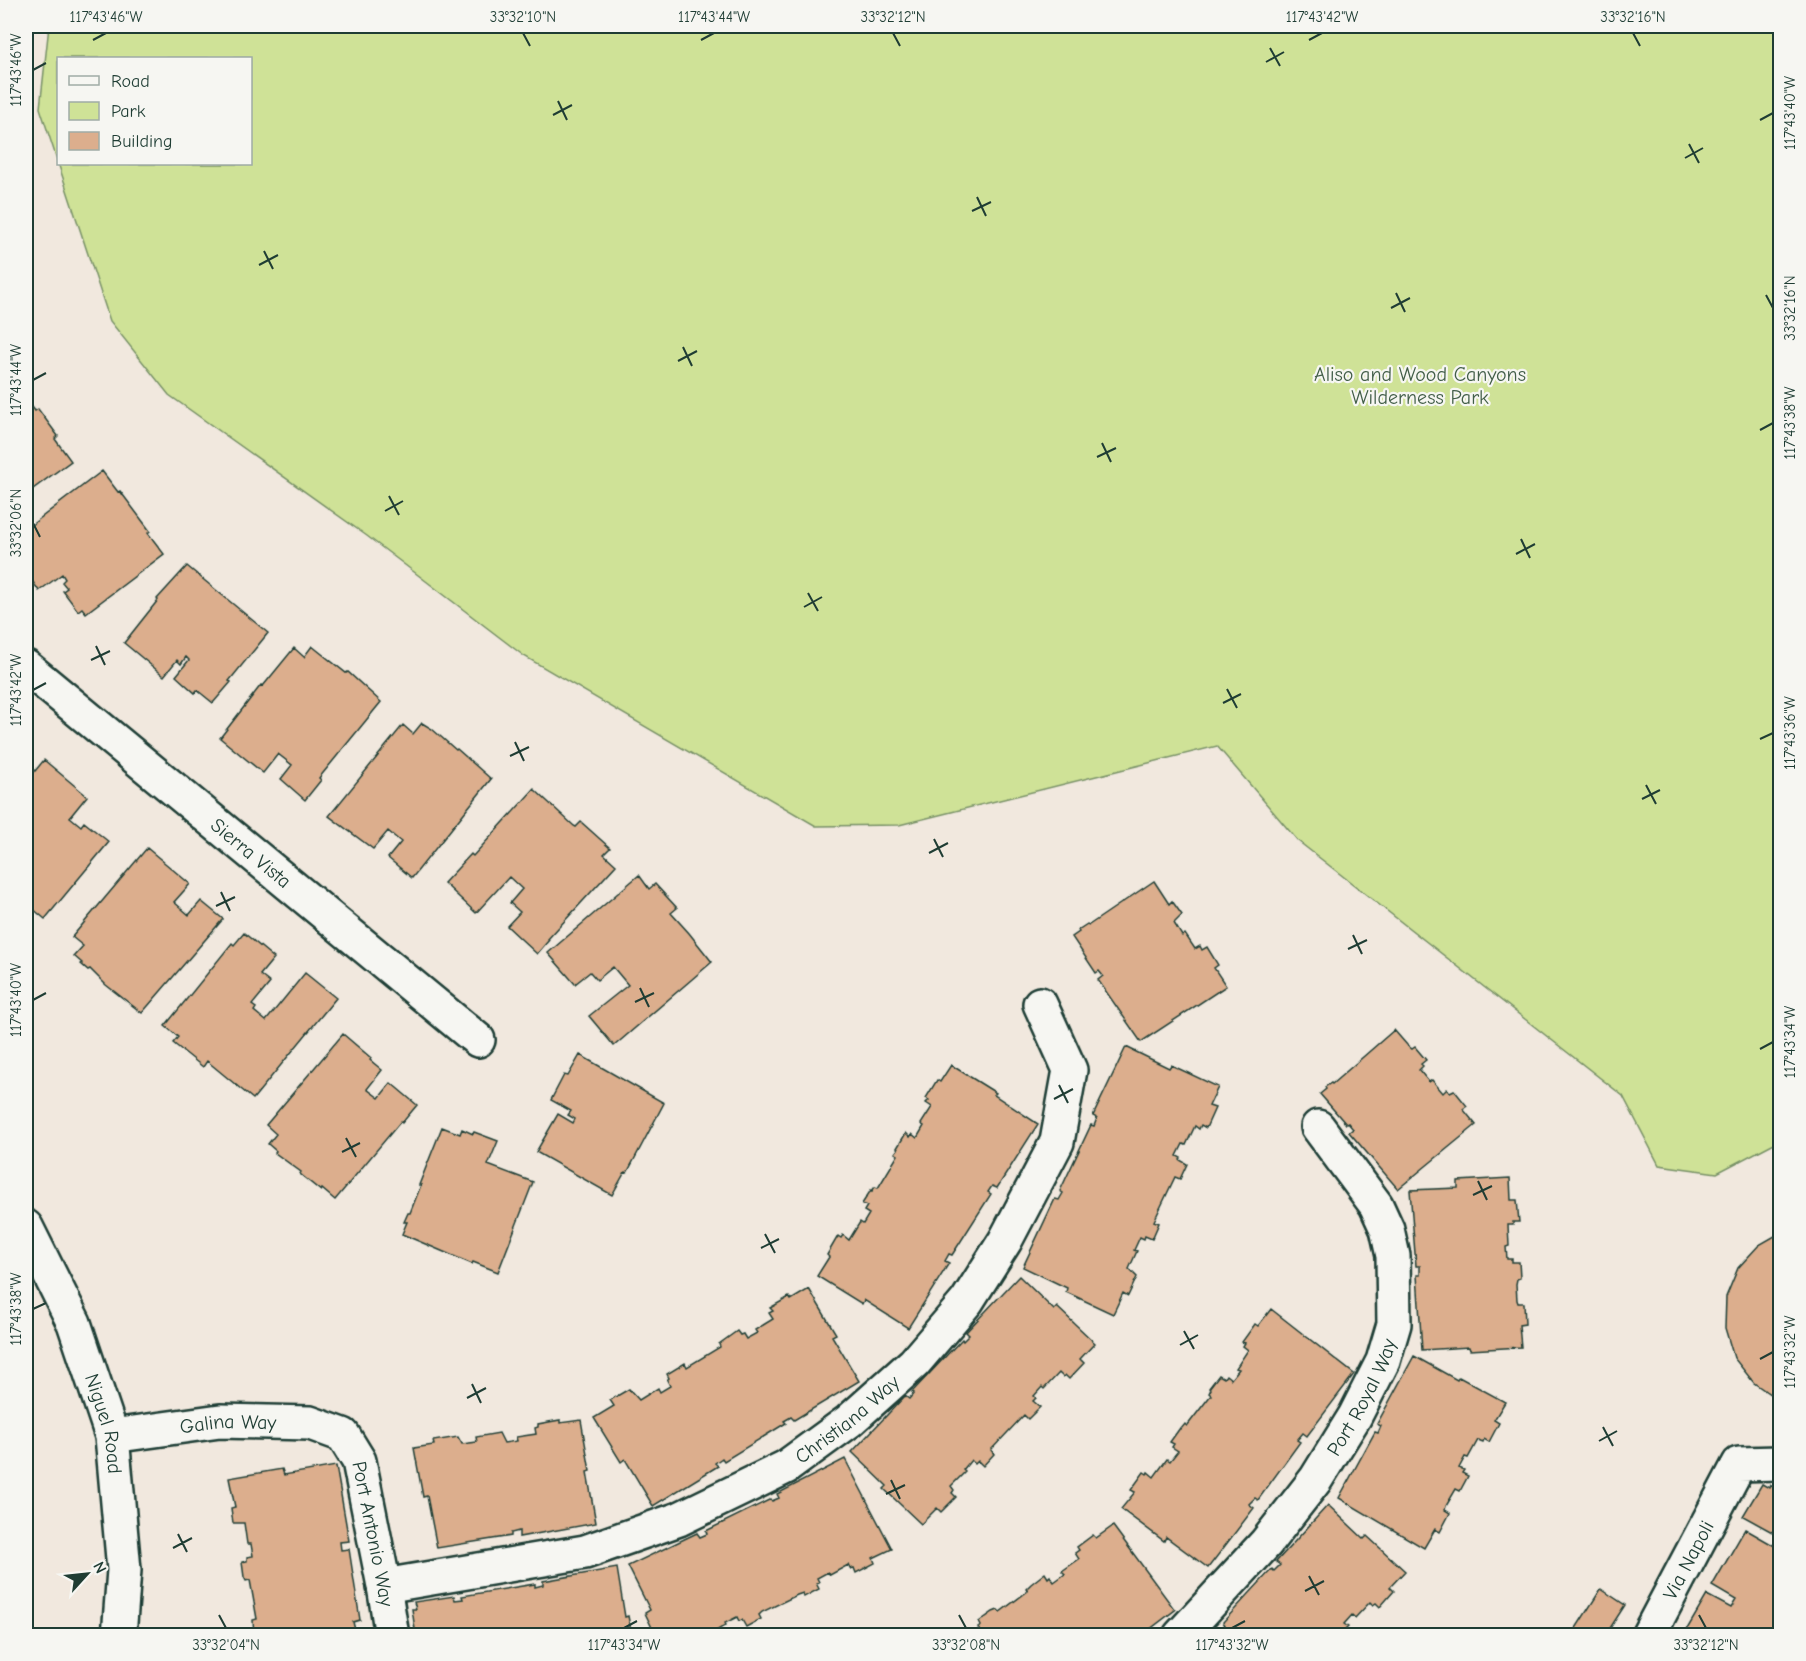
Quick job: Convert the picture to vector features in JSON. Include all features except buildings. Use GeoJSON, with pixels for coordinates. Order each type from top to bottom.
{"type":"FeatureCollection","features":[{"type":"Feature","properties":{"kind":"street","name":"Sierra Vista"},"geometry":{"type":"LineString","coordinates":[[26,667],[478,1040]]}},
{"type":"Feature","properties":{"kind":"street","name":"Christiana Way"},"geometry":{"type":"LineString","coordinates":[[384,1586],[585,1552],[679,1519],[786,1467],[849,1421],[914,1363],[967,1301],[1005,1241],[1058,1142],[1071,1070],[1040,1004]]}},
{"type":"Feature","properties":{"kind":"street","name":"Port Royal Way"},"geometry":{"type":"LineString","coordinates":[[1180,1635],[1266,1543],[1316,1479],[1355,1416],[1383,1361],[1394,1324],[1393,1256],[1387,1229],[1376,1205],[1318,1127]]}},
{"type":"Feature","properties":{"kind":"street","name":"Niguel Road"},"geometry":{"type":"LineString","coordinates":[[26,1227],[74,1323],[112,1436],[124,1570],[119,1635]]}},
{"type":"Feature","properties":{"kind":"street","name":"Galina Way"},"geometry":{"type":"LineString","coordinates":[[112,1436],[220,1420],[310,1423],[343,1436]]}},
{"type":"Feature","properties":{"kind":"street","name":"Port Antonio Way"},"geometry":{"type":"LineString","coordinates":[[343,1436],[358,1461],[392,1635]]}},
{"type":"Feature","properties":{"kind":"street","name":"Via Napoli"},"geometry":{"type":"LineString","coordinates":[[1648,1635],[1739,1464],[1780,1463]]}},
{"type":"Feature","properties":{"kind":"green space","name":"Aliso and Wood Canyons Wilderness Park"},"geometry":{"type":"Polygon","coordinates":[[[49,26],[1780,26],[1780,1140],[1717,1173],[1659,1165],[1623,1096],[1298,841],[1217,746],[899,825],[816,826],[524,656],[367,536],[169,395],[110,321],[58,165],[252,165],[252,57],[57,57],[57,160],[40,108],[49,26]]]}}]}
